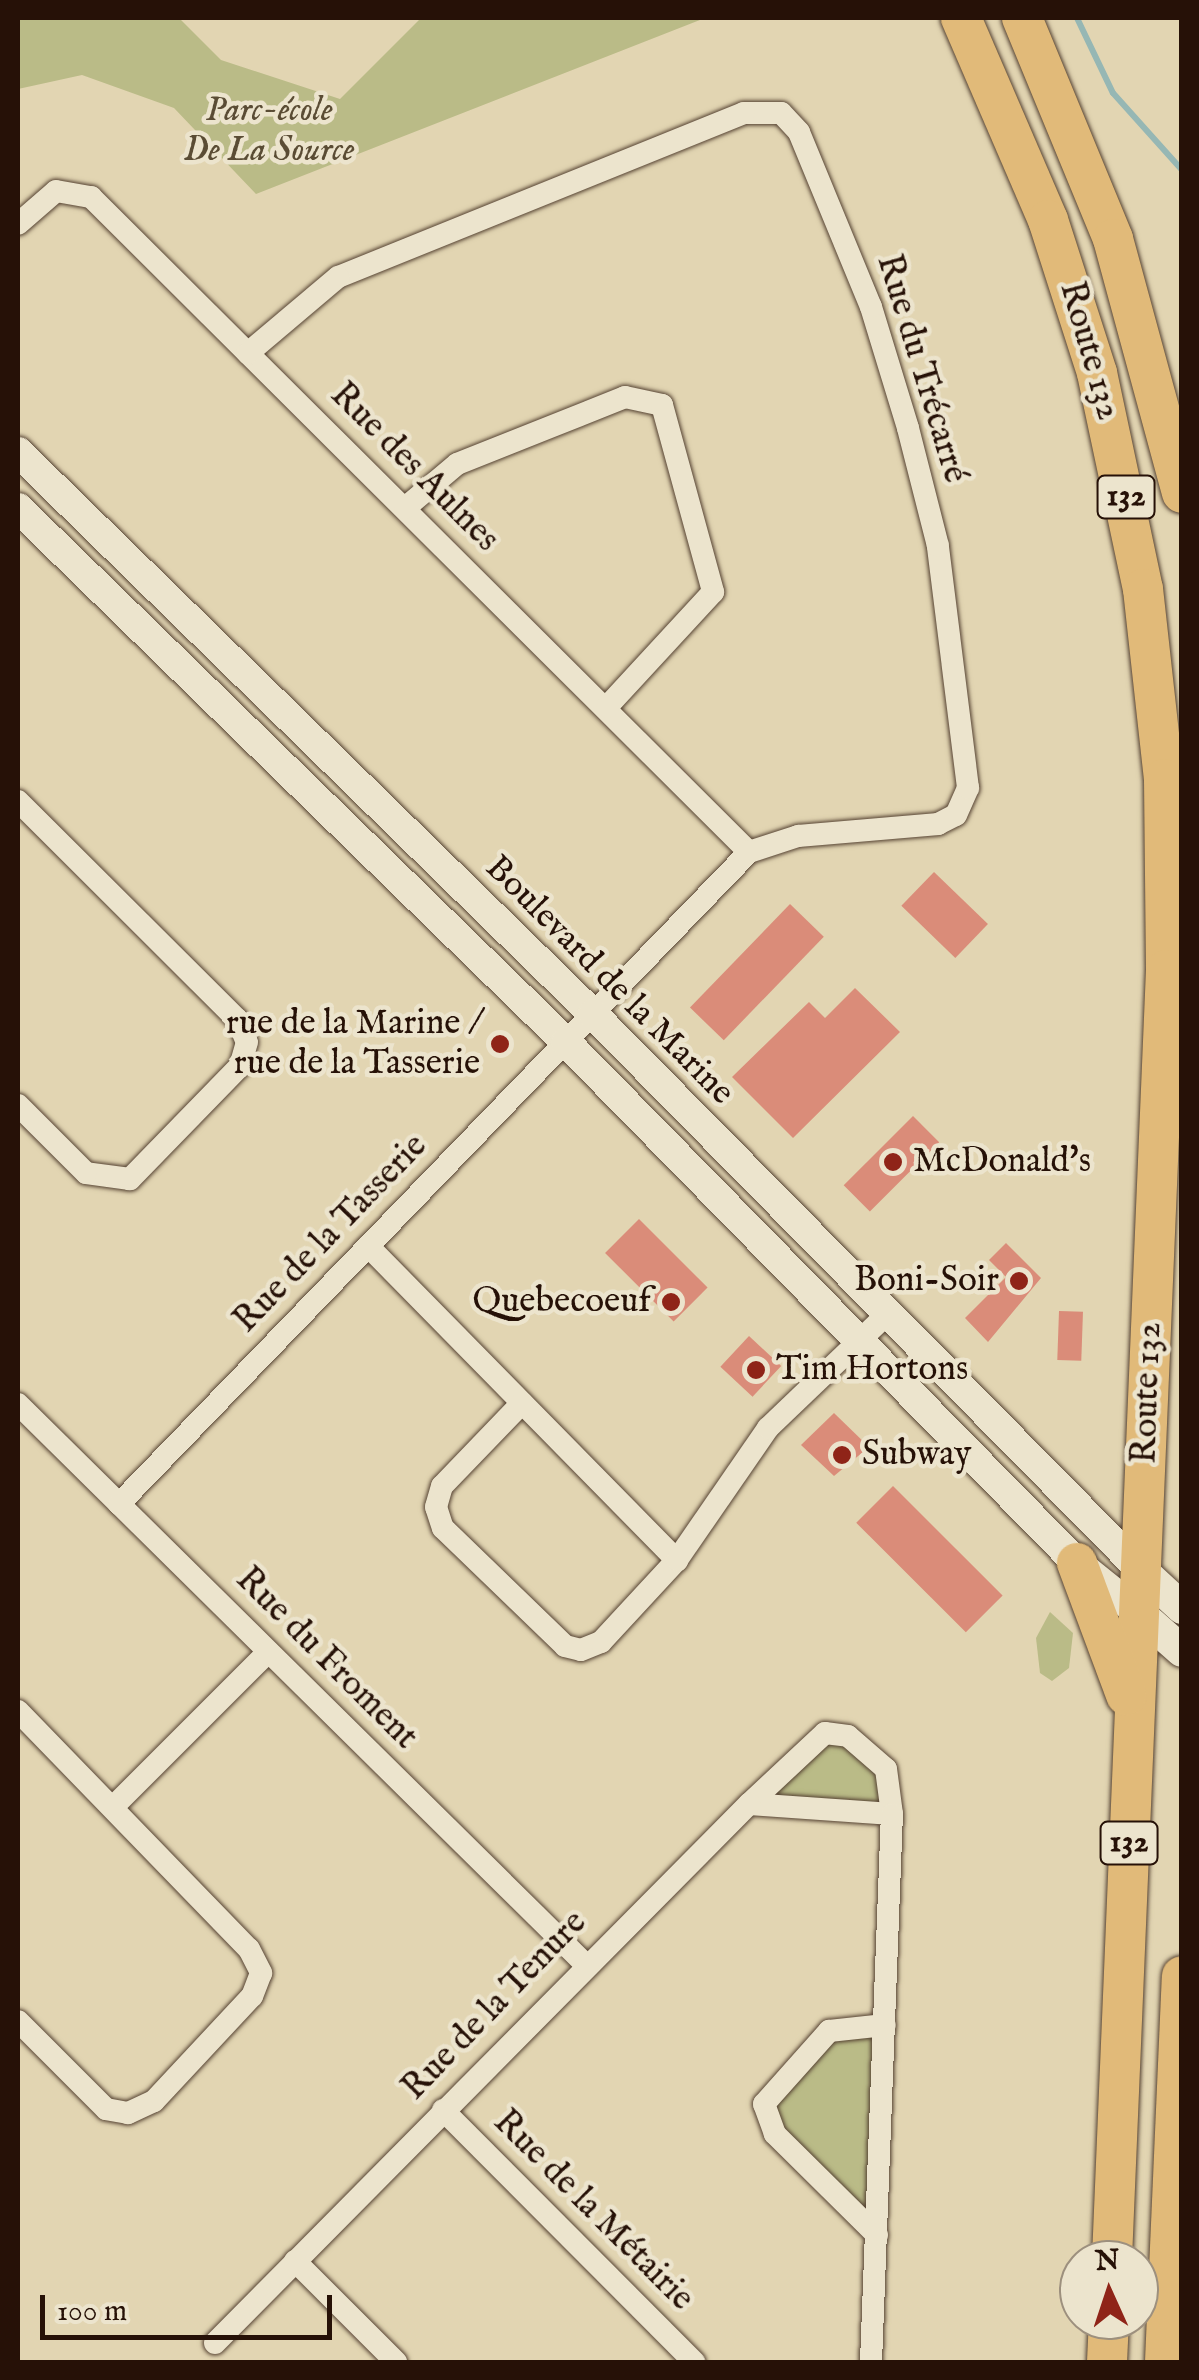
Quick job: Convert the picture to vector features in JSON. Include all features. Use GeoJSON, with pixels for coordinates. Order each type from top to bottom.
{"type":"FeatureCollection","features":[{"type":"Feature","properties":{"kind":"highway","name":"Route 132"},"geometry":{"type":"LineString","coordinates":[[961,18],[1081,319],[1152,650],[1168,908],[1113,2240]]}},
{"type":"Feature","properties":{"kind":"highway","name":"Route 132"},"geometry":{"type":"LineString","coordinates":[[1022,18],[1121,262],[1182,493]]}},
{"type":"Feature","properties":{"kind":"highway"},"geometry":{"type":"LineString","coordinates":[[1077,1563],[1133,1716]]}},
{"type":"Feature","properties":{"kind":"highway"},"geometry":{"type":"LineString","coordinates":[[1165,2362],[1182,1976]]}},
{"type":"Feature","properties":{"kind":"main road"},"geometry":{"type":"LineString","coordinates":[[1141,1570],[1182,1608]]}},
{"type":"Feature","properties":{"kind":"main road"},"geometry":{"type":"LineString","coordinates":[[1139,1613],[1182,1651]]}},
{"type":"Feature","properties":{"kind":"street","name":"Rue du Trécarré"},"geometry":{"type":"LineString","coordinates":[[248,353],[338,277],[744,113],[789,118],[871,307],[908,428],[938,546],[968,788],[962,808],[938,824],[798,836],[750,852],[593,1014]]}},
{"type":"Feature","properties":{"kind":"street","name":"Rue des Aulnes"},"geometry":{"type":"LineString","coordinates":[[18,224],[50,194],[78,189],[608,707],[750,852]]}},
{"type":"Feature","properties":{"kind":"street"},"geometry":{"type":"LineString","coordinates":[[405,508],[457,464],[624,397],[662,404],[713,592],[608,707]]}},
{"type":"Feature","properties":{"kind":"street","name":"Boulevard de la Marine"},"geometry":{"type":"LineString","coordinates":[[18,452],[593,1014],[884,1317],[1141,1570]]}},
{"type":"Feature","properties":{"kind":"street"},"geometry":{"type":"LineString","coordinates":[[18,508],[566,1042],[1077,1563],[1139,1613]]}},
{"type":"Feature","properties":{"kind":"street"},"geometry":{"type":"LineString","coordinates":[[18,800],[236,1020],[247,1042],[240,1066],[130,1179],[86,1174],[18,1106]]}},
{"type":"Feature","properties":{"kind":"street","name":"Rue de la Tasserie"},"geometry":{"type":"LineString","coordinates":[[119,1504],[593,1014]]}},
{"type":"Feature","properties":{"kind":"street"},"geometry":{"type":"LineString","coordinates":[[368,1246],[677,1560]]}},
{"type":"Feature","properties":{"kind":"street"},"geometry":{"type":"LineString","coordinates":[[522,1403],[442,1486],[443,1528],[565,1646],[581,1650],[601,1642],[677,1560],[768,1428],[884,1317]]}},
{"type":"Feature","properties":{"kind":"street","name":"Rue du Froment"},"geometry":{"type":"LineString","coordinates":[[18,1404],[584,1964]]}},
{"type":"Feature","properties":{"kind":"street"},"geometry":{"type":"LineString","coordinates":[[114,1806],[268,1652]]}},
{"type":"Feature","properties":{"kind":"street"},"geometry":{"type":"LineString","coordinates":[[18,1710],[249,1949],[261,1973],[252,1996],[154,2102],[128,2113],[106,2109],[18,2021]]}},
{"type":"Feature","properties":{"kind":"street","name":"Rue de la Tenure"},"geometry":{"type":"LineString","coordinates":[[216,2344],[584,1964],[811,1741],[834,1732],[886,1769],[892,1814],[871,2362]]}},
{"type":"Feature","properties":{"kind":"street"},"geometry":{"type":"LineString","coordinates":[[748,1804],[892,1814]]}},
{"type":"Feature","properties":{"kind":"street"},"geometry":{"type":"LineString","coordinates":[[877,2236],[775,2134],[764,2104],[829,2030],[884,2026]]}},
{"type":"Feature","properties":{"kind":"street","name":"Rue de la Métairie"},"geometry":{"type":"LineString","coordinates":[[443,2110],[694,2362]]}},
{"type":"Feature","properties":{"kind":"street"},"geometry":{"type":"LineString","coordinates":[[295,2261],[396,2362]]}},
{"type":"Feature","properties":{"kind":"green space","name":"Parc-école De La Source"},"geometry":{"type":"Polygon","coordinates":[[[18,18],[179,18],[221,60],[340,99],[421,18],[705,18],[256,194],[174,108],[82,75],[18,89],[18,18]]]}},
{"type":"Feature","properties":{"kind":"green space"},"geometry":{"type":"Polygon","coordinates":[[[1050,1612],[1073,1633],[1069,1668],[1052,1681],[1040,1673],[1036,1638],[1050,1612]]]}},
{"type":"Feature","properties":{"kind":"green space"},"geometry":{"type":"Polygon","coordinates":[[[825,1733],[886,1769],[892,1814],[749,1804],[825,1733]]]}},
{"type":"Feature","properties":{"kind":"green space"},"geometry":{"type":"Polygon","coordinates":[[[885,2025],[877,2235],[775,2134],[767,2093],[829,2031],[885,2025]]]}},
{"type":"Feature","properties":{"kind":"building"},"geometry":{"type":"Polygon","coordinates":[[[934,872],[988,924],[955,958],[901,906],[934,872]]]}},
{"type":"Feature","properties":{"kind":"building"},"geometry":{"type":"Polygon","coordinates":[[[790,904],[824,937],[724,1040],[690,1008],[790,904]]]}},
{"type":"Feature","properties":{"kind":"building"},"geometry":{"type":"Polygon","coordinates":[[[855,988],[900,1032],[793,1138],[732,1077],[809,1002],[825,1018],[855,988]]]}},
{"type":"Feature","properties":{"kind":"building"},"geometry":{"type":"Polygon","coordinates":[[[913,1116],[939,1142],[870,1211],[844,1185],[913,1116]]]}},
{"type":"Feature","properties":{"kind":"building"},"geometry":{"type":"Polygon","coordinates":[[[639,1219],[708,1288],[674,1322],[605,1253],[639,1219]]]}},
{"type":"Feature","properties":{"kind":"building"},"geometry":{"type":"Polygon","coordinates":[[[1006,1243],[1041,1278],[988,1342],[965,1318],[1006,1277],[989,1260],[1006,1243]]]}},
{"type":"Feature","properties":{"kind":"building"},"geometry":{"type":"Polygon","coordinates":[[[1059,1311],[1083,1312],[1081,1361],[1057,1360],[1059,1311]]]}},
{"type":"Feature","properties":{"kind":"building"},"geometry":{"type":"Polygon","coordinates":[[[749,1336],[781,1366],[753,1397],[720,1367],[749,1336]]]}},
{"type":"Feature","properties":{"kind":"building"},"geometry":{"type":"Polygon","coordinates":[[[834,1413],[869,1447],[834,1476],[801,1445],[834,1413]]]}},
{"type":"Feature","properties":{"kind":"building"},"geometry":{"type":"Polygon","coordinates":[[[893,1486],[1003,1596],[966,1632],[856,1523],[893,1486]]]}},
{"type":"Feature","properties":{"kind":"waterway"},"geometry":{"type":"LineString","coordinates":[[1077,18],[1113,93],[1182,170]]}},
{"type":"Feature","properties":{"kind":"place","name":"rue de la Marine / rue de la Tasserie"},"geometry":{"type":"Point","coordinates":[500,1044]}},
{"type":"Feature","properties":{"kind":"place","name":"McDonald's"},"geometry":{"type":"Point","coordinates":[893,1162]}},
{"type":"Feature","properties":{"kind":"place","name":"Boni-Soir"},"geometry":{"type":"Point","coordinates":[1019,1281]}},
{"type":"Feature","properties":{"kind":"place","name":"Quebecoeuf"},"geometry":{"type":"Point","coordinates":[671,1302]}},
{"type":"Feature","properties":{"kind":"place","name":"Tim Hortons"},"geometry":{"type":"Point","coordinates":[756,1370]}},
{"type":"Feature","properties":{"kind":"place","name":"Subway"},"geometry":{"type":"Point","coordinates":[842,1455]}}]}
